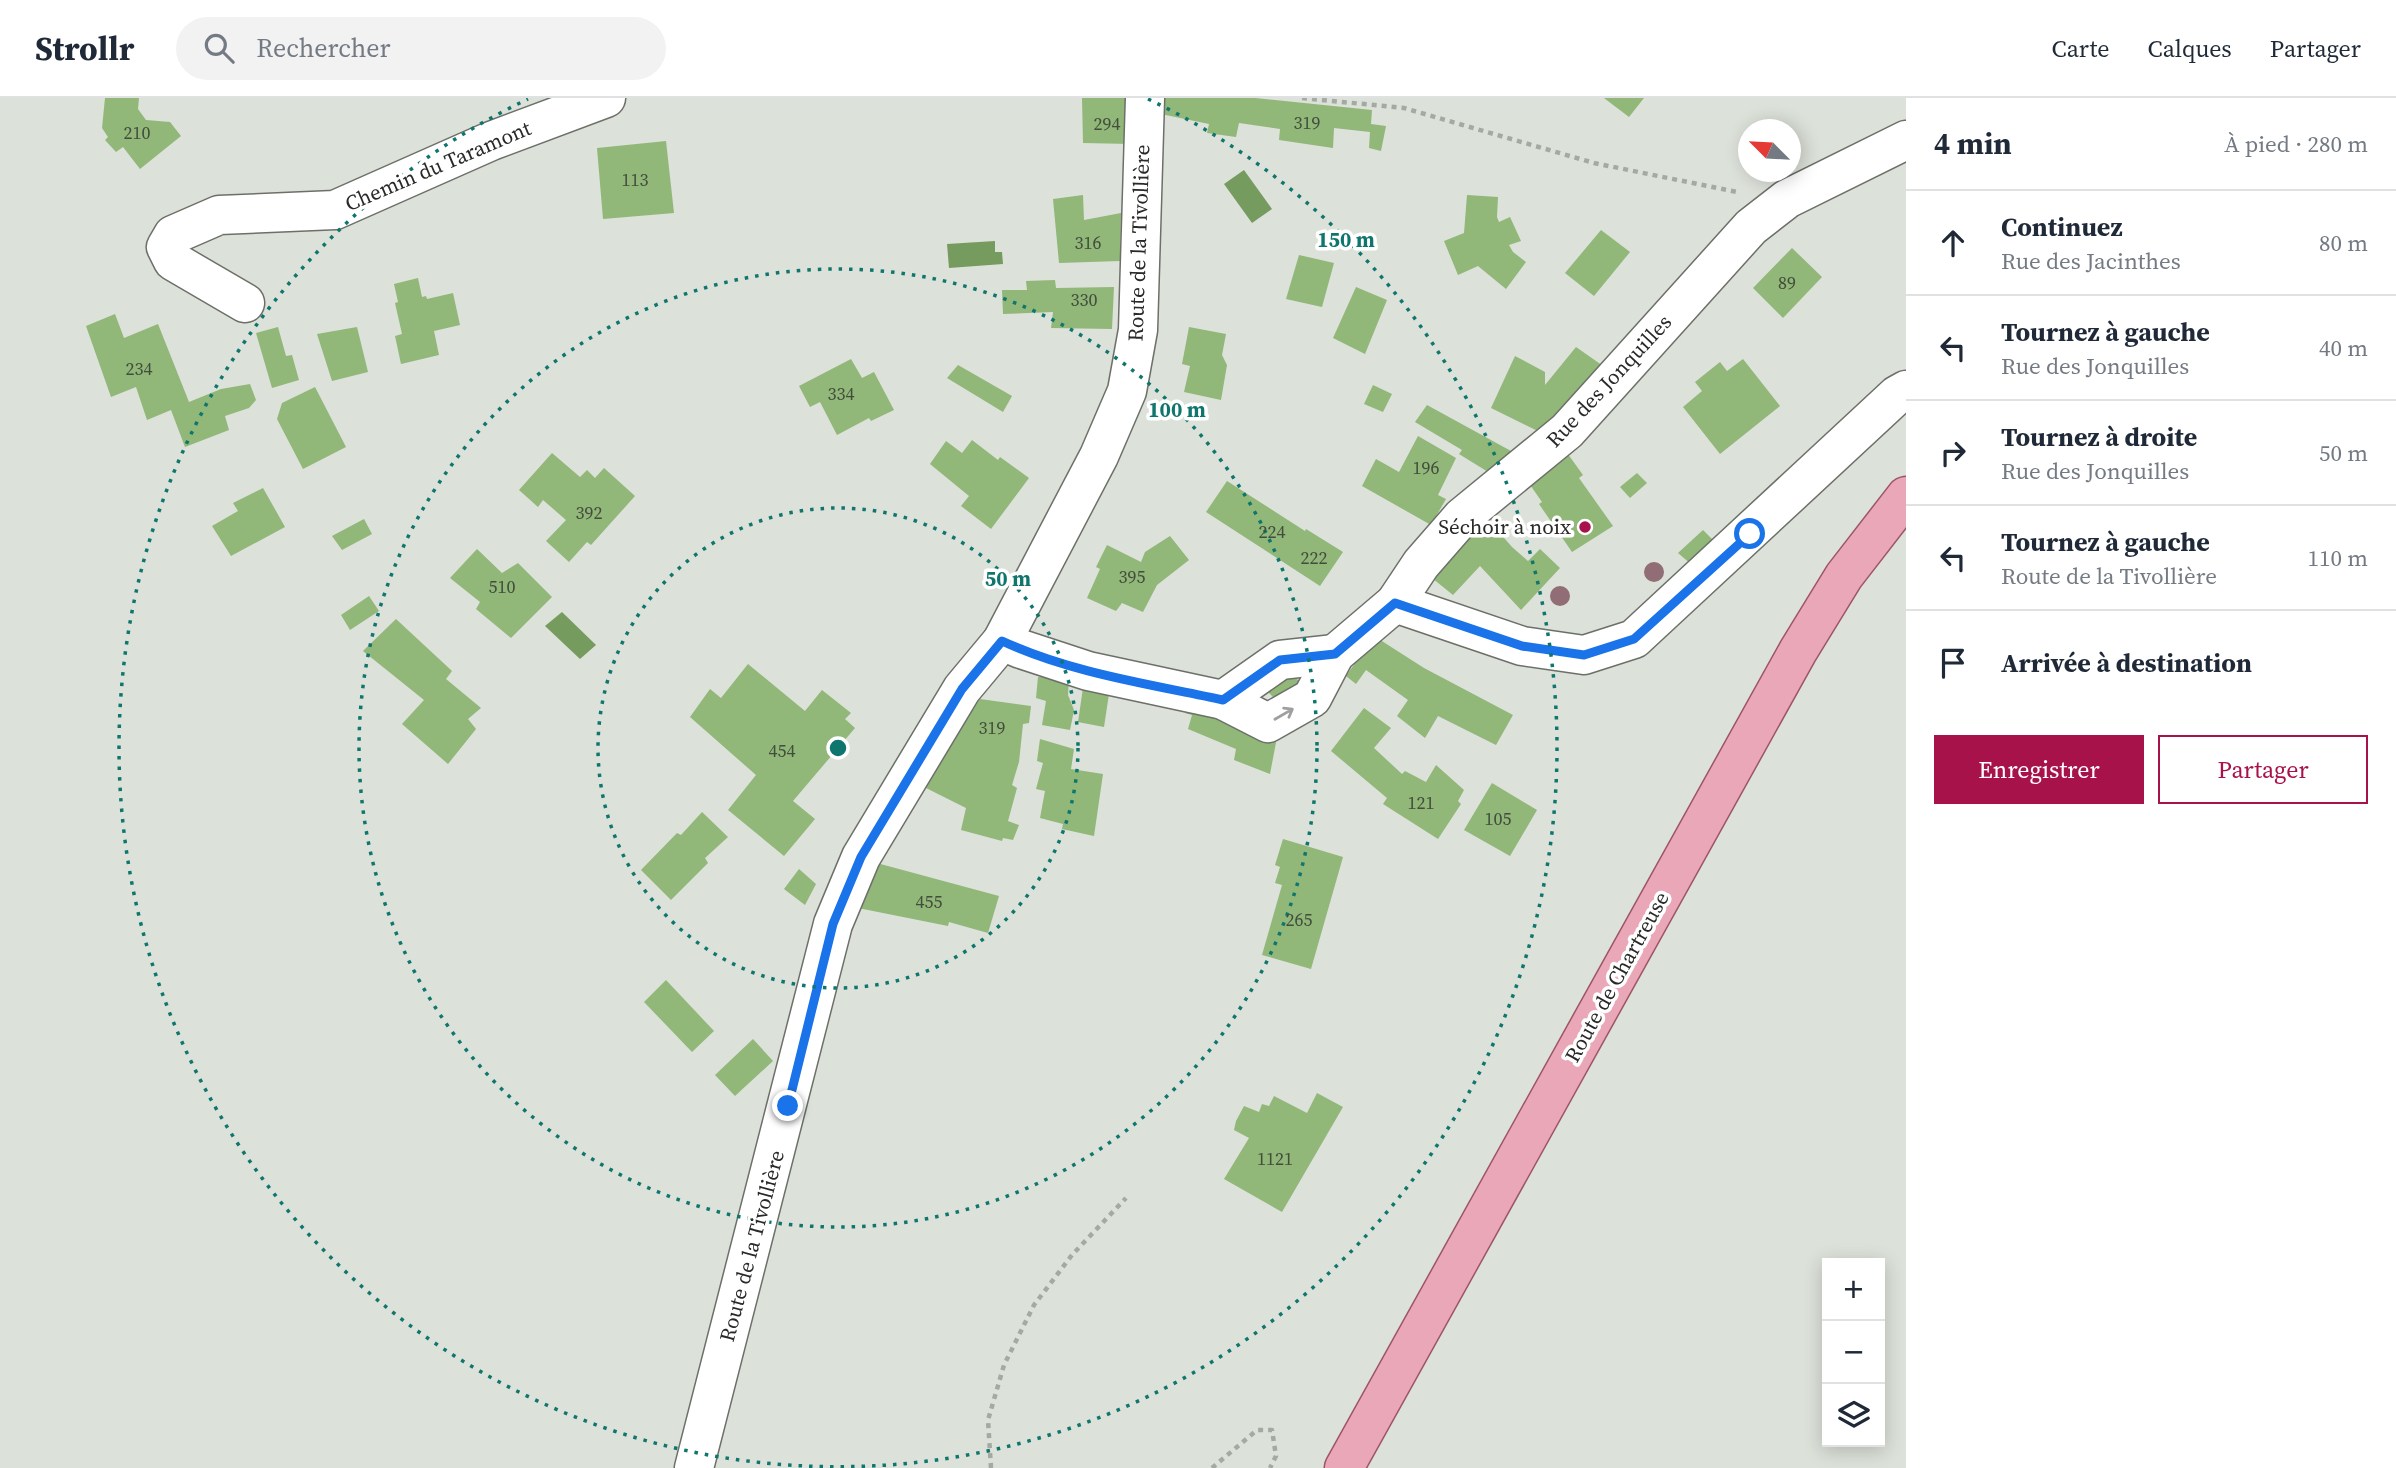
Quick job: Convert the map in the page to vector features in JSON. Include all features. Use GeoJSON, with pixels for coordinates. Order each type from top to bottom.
{"type":"FeatureCollection","features":[{"type":"Feature","properties":{"kind":"main road","name":"Route de Chartreuse"},"geometry":{"type":"LineString","coordinates":[[1345,1468],[1798,651],[1844,576],[1906,496]]}},
{"type":"Feature","properties":{"kind":"street","name":"Chemin du Taramont"},"geometry":{"type":"LineString","coordinates":[[245,303],[173,261],[166,247],[173,234],[219,215],[335,210],[491,141],[606,98]]}},
{"type":"Feature","properties":{"kind":"street","name":"Route de la Tivollière"},"geometry":{"type":"LineString","coordinates":[[694,1468],[833,924],[861,857],[962,689],[1002,641],[1100,456],[1126,391],[1139,330],[1146,98]]}},
{"type":"Feature","properties":{"kind":"street","name":"Rue des Jonquilles"},"geometry":{"type":"LineString","coordinates":[[1002,641],[1088,671],[1223,700],[1268,723],[1311,698],[1335,654],[1395,603],[1421,564],[1462,517],[1567,431],[1751,227],[1787,199],[1906,139]]}},
{"type":"Feature","properties":{"kind":"street"},"geometry":{"type":"LineString","coordinates":[[1395,603],[1522,646],[1584,655],[1634,639],[1897,395],[1906,390]]}},
{"type":"Feature","properties":{"kind":"path"},"geometry":{"type":"LineString","coordinates":[[1302,98],[1404,108],[1594,163],[1751,195],[1770,212]]}},
{"type":"Feature","properties":{"kind":"path"},"geometry":{"type":"LineString","coordinates":[[991,1468],[988,1420],[1004,1365],[1034,1305],[1072,1255],[1126,1198]]}},
{"type":"Feature","properties":{"kind":"path"},"geometry":{"type":"LineString","coordinates":[[1212,1468],[1257,1430],[1272,1430],[1276,1456],[1270,1468]]}},
{"type":"Feature","properties":{"kind":"shaded area"},"geometry":{"type":"Polygon","coordinates":[[[1244,170],[1272,209],[1252,223],[1224,184],[1244,170]]]}},
{"type":"Feature","properties":{"kind":"shaded area"},"geometry":{"type":"Polygon","coordinates":[[[995,241],[995,252],[1002,252],[1003,264],[949,268],[947,244],[995,241]]]}},
{"type":"Feature","properties":{"kind":"shaded area"},"geometry":{"type":"Polygon","coordinates":[[[562,612],[596,645],[580,659],[545,626],[562,612]]]}},
{"type":"Feature","properties":{"kind":"building"},"geometry":{"type":"Polygon","coordinates":[[[105,98],[139,98],[138,109],[146,120],[170,122],[181,136],[140,169],[123,147],[116,152],[105,140],[108,137],[102,128],[105,98]]]}},
{"type":"Feature","properties":{"kind":"building"},"geometry":{"type":"Polygon","coordinates":[[[1082,98],[1131,98],[1132,144],[1083,143],[1082,98]]]}},
{"type":"Feature","properties":{"kind":"building"},"geometry":{"type":"Polygon","coordinates":[[[1160,98],[1255,98],[1372,110],[1371,124],[1386,126],[1381,151],[1369,148],[1370,132],[1334,128],[1333,148],[1279,140],[1280,129],[1239,123],[1236,137],[1207,133],[1209,124],[1156,113],[1160,98]]]}},
{"type":"Feature","properties":{"kind":"building"},"geometry":{"type":"Polygon","coordinates":[[[1604,98],[1644,98],[1629,117],[1604,98]]]}},
{"type":"Feature","properties":{"kind":"building"},"geometry":{"type":"Polygon","coordinates":[[[666,141],[674,213],[603,219],[597,148],[666,141]]]}},
{"type":"Feature","properties":{"kind":"building"},"geometry":{"type":"Polygon","coordinates":[[[1083,195],[1084,220],[1121,213],[1120,261],[1059,263],[1053,199],[1083,195]]]}},
{"type":"Feature","properties":{"kind":"building"},"geometry":{"type":"Polygon","coordinates":[[[1467,195],[1498,197],[1499,222],[1510,217],[1521,241],[1509,245],[1513,252],[1526,262],[1506,289],[1478,266],[1458,275],[1444,241],[1464,233],[1467,195]]]}},
{"type":"Feature","properties":{"kind":"building"},"geometry":{"type":"Polygon","coordinates":[[[1601,230],[1630,252],[1594,296],[1565,273],[1601,230]]]}},
{"type":"Feature","properties":{"kind":"building"},"geometry":{"type":"Polygon","coordinates":[[[1792,248],[1822,277],[1783,318],[1753,288],[1792,248]]]}},
{"type":"Feature","properties":{"kind":"building"},"geometry":{"type":"Polygon","coordinates":[[[1299,255],[1334,263],[1322,307],[1286,299],[1299,255]]]}},
{"type":"Feature","properties":{"kind":"building"},"geometry":{"type":"Polygon","coordinates":[[[418,278],[422,297],[426,296],[427,299],[453,293],[460,325],[434,331],[439,355],[401,364],[395,336],[402,334],[394,284],[418,278]]]}},
{"type":"Feature","properties":{"kind":"building"},"geometry":{"type":"Polygon","coordinates":[[[1055,280],[1056,288],[1114,287],[1112,329],[1051,328],[1053,312],[1003,314],[1002,290],[1027,290],[1026,281],[1055,280]]]}},
{"type":"Feature","properties":{"kind":"building"},"geometry":{"type":"Polygon","coordinates":[[[1356,287],[1387,300],[1365,354],[1333,338],[1356,287]]]}},
{"type":"Feature","properties":{"kind":"building"},"geometry":{"type":"Polygon","coordinates":[[[115,314],[124,338],[158,324],[189,402],[221,389],[250,384],[256,400],[249,408],[225,416],[229,430],[185,447],[171,410],[147,420],[136,387],[111,397],[86,326],[115,314]]]}},
{"type":"Feature","properties":{"kind":"building"},"geometry":{"type":"Polygon","coordinates":[[[278,327],[286,356],[292,355],[299,380],[272,388],[256,333],[278,327]]]}},
{"type":"Feature","properties":{"kind":"building"},"geometry":{"type":"Polygon","coordinates":[[[357,327],[368,372],[332,381],[317,334],[357,327]]]}},
{"type":"Feature","properties":{"kind":"building"},"geometry":{"type":"Polygon","coordinates":[[[1189,327],[1226,334],[1222,355],[1227,365],[1221,400],[1184,392],[1190,366],[1182,364],[1189,327]]]}},
{"type":"Feature","properties":{"kind":"building"},"geometry":{"type":"Polygon","coordinates":[[[1576,347],[1606,368],[1548,436],[1491,408],[1515,356],[1545,372],[1545,385],[1576,347]]]}},
{"type":"Feature","properties":{"kind":"building"},"geometry":{"type":"Polygon","coordinates":[[[851,359],[862,378],[874,372],[894,410],[871,421],[869,418],[837,435],[820,402],[810,407],[799,386],[851,359]]]}},
{"type":"Feature","properties":{"kind":"building"},"geometry":{"type":"Polygon","coordinates":[[[1743,359],[1780,406],[1720,454],[1683,407],[1702,391],[1695,382],[1720,362],[1727,371],[1743,359]]]}},
{"type":"Feature","properties":{"kind":"building"},"geometry":{"type":"Polygon","coordinates":[[[958,365],[1012,396],[1003,412],[947,378],[958,365]]]}},
{"type":"Feature","properties":{"kind":"building"},"geometry":{"type":"Polygon","coordinates":[[[1373,385],[1392,394],[1383,412],[1364,404],[1373,385]]]}},
{"type":"Feature","properties":{"kind":"building"},"geometry":{"type":"Polygon","coordinates":[[[315,387],[346,447],[303,469],[277,419],[282,403],[315,387]]]}},
{"type":"Feature","properties":{"kind":"building"},"geometry":{"type":"Polygon","coordinates":[[[1427,405],[1511,451],[1493,475],[1459,454],[1462,450],[1415,422],[1427,405]]]}},
{"type":"Feature","properties":{"kind":"building"},"geometry":{"type":"Polygon","coordinates":[[[1418,436],[1456,458],[1438,495],[1446,499],[1431,525],[1362,486],[1376,459],[1399,472],[1418,436]]]}},
{"type":"Feature","properties":{"kind":"building"},"geometry":{"type":"Polygon","coordinates":[[[972,440],[998,460],[1000,457],[1029,478],[991,529],[961,506],[969,496],[930,464],[946,441],[962,453],[972,440]]]}},
{"type":"Feature","properties":{"kind":"building"},"geometry":{"type":"Polygon","coordinates":[[[1565,450],[1583,475],[1579,478],[1613,526],[1572,552],[1539,504],[1542,502],[1526,479],[1565,450]]]}},
{"type":"Feature","properties":{"kind":"building"},"geometry":{"type":"Polygon","coordinates":[[[552,453],[580,477],[587,470],[595,478],[604,468],[635,496],[591,545],[587,542],[569,562],[546,541],[566,520],[543,500],[538,507],[519,490],[552,453]]]}},
{"type":"Feature","properties":{"kind":"building"},"geometry":{"type":"Polygon","coordinates":[[[1637,473],[1647,483],[1630,498],[1620,487],[1637,473]]]}},
{"type":"Feature","properties":{"kind":"building"},"geometry":{"type":"Polygon","coordinates":[[[1227,481],[1343,552],[1320,586],[1206,512],[1227,481]]]}},
{"type":"Feature","properties":{"kind":"building"},"geometry":{"type":"Polygon","coordinates":[[[263,488],[285,527],[231,556],[212,526],[238,511],[233,503],[263,488]]]}},
{"type":"Feature","properties":{"kind":"building"},"geometry":{"type":"Polygon","coordinates":[[[1484,515],[1528,561],[1540,549],[1560,568],[1521,610],[1480,566],[1453,595],[1427,574],[1484,515]]]}},
{"type":"Feature","properties":{"kind":"building"},"geometry":{"type":"Polygon","coordinates":[[[364,519],[372,534],[342,550],[332,536],[364,519]]]}},
{"type":"Feature","properties":{"kind":"building"},"geometry":{"type":"Polygon","coordinates":[[[1703,530],[1717,544],[1692,565],[1678,553],[1703,530]]]}},
{"type":"Feature","properties":{"kind":"building"},"geometry":{"type":"Polygon","coordinates":[[[1170,536],[1189,560],[1157,585],[1143,612],[1122,603],[1116,611],[1087,598],[1100,569],[1096,567],[1107,545],[1141,562],[1145,552],[1170,536]]]}},
{"type":"Feature","properties":{"kind":"building"},"geometry":{"type":"Polygon","coordinates":[[[477,549],[502,573],[518,563],[552,597],[511,638],[476,609],[480,602],[450,578],[477,549]]]}},
{"type":"Feature","properties":{"kind":"building"},"geometry":{"type":"Polygon","coordinates":[[[369,596],[379,611],[350,630],[341,615],[369,596]]]}},
{"type":"Feature","properties":{"kind":"building"},"geometry":{"type":"Polygon","coordinates":[[[396,619],[452,671],[446,679],[481,708],[468,719],[476,729],[448,764],[402,724],[424,700],[363,651],[396,619]]]}},
{"type":"Feature","properties":{"kind":"building"},"geometry":{"type":"Polygon","coordinates":[[[1374,636],[1424,668],[1513,715],[1496,745],[1438,716],[1425,738],[1397,716],[1408,700],[1366,670],[1356,684],[1346,676],[1374,636]]]}},
{"type":"Feature","properties":{"kind":"building"},"geometry":{"type":"Polygon","coordinates":[[[748,664],[805,711],[822,690],[851,713],[845,719],[855,728],[793,801],[815,819],[784,856],[728,810],[756,775],[690,717],[710,689],[721,698],[748,664]]]}},
{"type":"Feature","properties":{"kind":"building"},"geometry":{"type":"Polygon","coordinates":[[[1288,670],[1302,684],[1278,702],[1266,690],[1288,670]]]}},
{"type":"Feature","properties":{"kind":"building"},"geometry":{"type":"Polygon","coordinates":[[[1038,677],[1069,678],[1068,695],[1074,710],[1070,730],[1042,725],[1046,701],[1036,698],[1038,677]]]}},
{"type":"Feature","properties":{"kind":"building"},"geometry":{"type":"Polygon","coordinates":[[[1084,681],[1110,687],[1104,727],[1078,722],[1084,681]]]}},
{"type":"Feature","properties":{"kind":"building"},"geometry":{"type":"Polygon","coordinates":[[[980,699],[1031,706],[1029,723],[1023,724],[1019,762],[1012,785],[1017,788],[1008,821],[1019,825],[1013,840],[1003,838],[1002,841],[961,830],[966,808],[922,786],[980,699]]]}},
{"type":"Feature","properties":{"kind":"building"},"geometry":{"type":"Polygon","coordinates":[[[1189,708],[1278,732],[1270,774],[1234,760],[1236,749],[1188,729],[1192,715],[1185,713],[1189,708]]]}},
{"type":"Feature","properties":{"kind":"building"},"geometry":{"type":"Polygon","coordinates":[[[1364,708],[1391,728],[1374,748],[1402,774],[1405,771],[1426,782],[1436,765],[1464,790],[1458,801],[1461,804],[1438,839],[1383,804],[1387,798],[1331,751],[1364,708]]]}},
{"type":"Feature","properties":{"kind":"building"},"geometry":{"type":"Polygon","coordinates":[[[1040,739],[1074,749],[1071,769],[1103,774],[1094,836],[1062,829],[1063,824],[1040,818],[1045,791],[1036,789],[1043,763],[1037,761],[1040,739]]]}},
{"type":"Feature","properties":{"kind":"building"},"geometry":{"type":"Polygon","coordinates":[[[1492,783],[1537,810],[1510,856],[1464,830],[1492,783]]]}},
{"type":"Feature","properties":{"kind":"building"},"geometry":{"type":"Polygon","coordinates":[[[702,812],[728,837],[705,858],[708,863],[671,900],[641,870],[677,833],[681,835],[702,812]]]}},
{"type":"Feature","properties":{"kind":"building"},"geometry":{"type":"Polygon","coordinates":[[[1283,839],[1343,857],[1311,969],[1262,955],[1282,885],[1275,883],[1280,867],[1275,865],[1283,839]]]}},
{"type":"Feature","properties":{"kind":"building"},"geometry":{"type":"Polygon","coordinates":[[[873,862],[999,896],[988,933],[949,922],[948,926],[858,908],[873,862]]]}},
{"type":"Feature","properties":{"kind":"building"},"geometry":{"type":"Polygon","coordinates":[[[799,869],[816,884],[805,905],[784,889],[799,869]]]}},
{"type":"Feature","properties":{"kind":"building"},"geometry":{"type":"Polygon","coordinates":[[[666,980],[714,1031],[692,1052],[644,1002],[666,980]]]}},
{"type":"Feature","properties":{"kind":"building"},"geometry":{"type":"Polygon","coordinates":[[[753,1039],[773,1061],[735,1096],[715,1075],[753,1039]]]}},
{"type":"Feature","properties":{"kind":"building"},"geometry":{"type":"Polygon","coordinates":[[[1317,1093],[1343,1107],[1282,1212],[1224,1179],[1249,1138],[1234,1130],[1244,1106],[1259,1112],[1262,1104],[1269,1106],[1274,1096],[1307,1113],[1317,1093]]]}},
{"type":"Feature","properties":{"kind":"place","name":"Séchoir à noix"},"geometry":{"type":"Point","coordinates":[1585,527]}},
{"type":"Feature","properties":{"kind":"route"},"geometry":{"type":"LineString","coordinates":[[788,1106],[833,924],[861,857],[962,689],[1002,641],[1088,671],[1223,700],[1280,660],[1335,654],[1395,603],[1522,646],[1584,655],[1634,639],[1750,534]]}}]}
